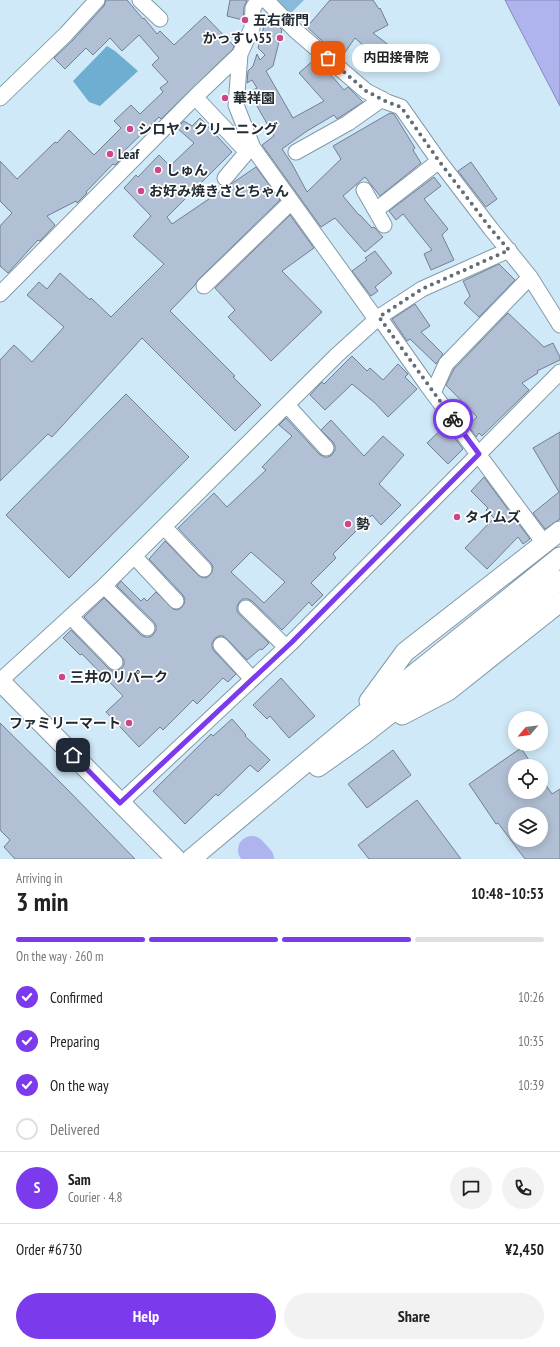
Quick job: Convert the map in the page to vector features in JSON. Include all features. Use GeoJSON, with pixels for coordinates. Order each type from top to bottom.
{"type":"FeatureCollection","features":[{"type":"Feature","properties":{"kind":"street"},"geometry":{"type":"LineString","coordinates":[[0,98],[66,34],[97,0]]}},
{"type":"Feature","properties":{"kind":"street"},"geometry":{"type":"LineString","coordinates":[[140,0],[160,18]]}},
{"type":"Feature","properties":{"kind":"street"},"geometry":{"type":"LineString","coordinates":[[250,150],[236,105],[240,54],[252,28],[253,8],[258,0]]}},
{"type":"Feature","properties":{"kind":"street"},"geometry":{"type":"LineString","coordinates":[[266,0],[296,31],[366,91],[401,107],[439,161],[530,277],[560,325]]}},
{"type":"Feature","properties":{"kind":"street"},"geometry":{"type":"LineString","coordinates":[[0,294],[195,97],[240,54]]}},
{"type":"Feature","properties":{"kind":"street"},"geometry":{"type":"LineString","coordinates":[[195,97],[250,150],[292,202],[544,543]]}},
{"type":"Feature","properties":{"kind":"street"},"geometry":{"type":"LineString","coordinates":[[296,152],[348,123],[382,99]]}},
{"type":"Feature","properties":{"kind":"street"},"geometry":{"type":"LineString","coordinates":[[225,178],[250,150]]}},
{"type":"Feature","properties":{"kind":"street"},"geometry":{"type":"LineString","coordinates":[[376,210],[439,161]]}},
{"type":"Feature","properties":{"kind":"street"},"geometry":{"type":"LineString","coordinates":[[364,190],[384,225]]}},
{"type":"Feature","properties":{"kind":"street"},"geometry":{"type":"LineString","coordinates":[[204,286],[292,202]]}},
{"type":"Feature","properties":{"kind":"street"},"geometry":{"type":"LineString","coordinates":[[176,859],[0,681],[104,586],[286,405],[377,318],[422,289],[509,250]]}},
{"type":"Feature","properties":{"kind":"street"},"geometry":{"type":"LineString","coordinates":[[433,393],[446,364],[530,277]]}},
{"type":"Feature","properties":{"kind":"street"},"geometry":{"type":"LineString","coordinates":[[120,803],[286,647],[560,372]]}},
{"type":"Feature","properties":{"kind":"street"},"geometry":{"type":"LineString","coordinates":[[286,405],[326,448]]}},
{"type":"Feature","properties":{"kind":"street"},"geometry":{"type":"LineString","coordinates":[[164,527],[204,570]]}},
{"type":"Feature","properties":{"kind":"street"},"geometry":{"type":"LineString","coordinates":[[358,729],[405,652],[560,531]]}},
{"type":"Feature","properties":{"kind":"street"},"geometry":{"type":"LineString","coordinates":[[134,556],[176,601]]}},
{"type":"Feature","properties":{"kind":"street"},"geometry":{"type":"LineString","coordinates":[[358,729],[560,557]]}},
{"type":"Feature","properties":{"kind":"street"},"geometry":{"type":"LineString","coordinates":[[192,859],[358,729],[560,580]]}},
{"type":"Feature","properties":{"kind":"street"},"geometry":{"type":"LineString","coordinates":[[104,586],[147,628]]}},
{"type":"Feature","properties":{"kind":"street"},"geometry":{"type":"LineString","coordinates":[[358,729],[448,690],[560,602]]}},
{"type":"Feature","properties":{"kind":"street"},"geometry":{"type":"LineString","coordinates":[[246,608],[286,647]]}},
{"type":"Feature","properties":{"kind":"street"},"geometry":{"type":"LineString","coordinates":[[71,616],[115,662]]}},
{"type":"Feature","properties":{"kind":"street"},"geometry":{"type":"LineString","coordinates":[[221,645],[252,679]]}},
{"type":"Feature","properties":{"kind":"shaded area"},"geometry":{"type":"Polygon","coordinates":[[[271,0],[304,0],[288,16],[271,0]]]}},
{"type":"Feature","properties":{"kind":"shaded area"},"geometry":{"type":"Polygon","coordinates":[[[505,0],[560,0],[560,106],[511,12],[505,0]]]}},
{"type":"Feature","properties":{"kind":"shaded area"},"geometry":{"type":"Polygon","coordinates":[[[107,46],[138,71],[100,106],[89,102],[73,81],[107,46]]]}},
{"type":"Feature","properties":{"kind":"building"},"geometry":{"type":"Polygon","coordinates":[[[106,0],[127,0],[157,34],[160,31],[174,45],[205,16],[234,46],[233,49],[161,119],[159,117],[121,154],[123,157],[115,165],[113,164],[77,203],[76,201],[47,216],[55,225],[40,241],[38,240],[8,273],[0,266],[0,226],[12,213],[0,201],[0,161],[17,179],[55,142],[57,143],[69,130],[94,155],[121,128],[114,121],[131,105],[140,114],[163,92],[160,88],[168,82],[152,65],[159,58],[139,35],[122,51],[110,38],[93,55],[86,48],[65,69],[54,58],[73,40],[104,6],[106,0]]]}},
{"type":"Feature","properties":{"kind":"building"},"geometry":{"type":"Polygon","coordinates":[[[230,0],[247,0],[244,7],[243,20],[227,16],[230,0]]]}},
{"type":"Feature","properties":{"kind":"building"},"geometry":{"type":"Polygon","coordinates":[[[330,0],[373,0],[379,9],[380,8],[388,25],[373,33],[403,56],[395,68],[355,38],[341,58],[307,27],[330,0]]]}},
{"type":"Feature","properties":{"kind":"building"},"geometry":{"type":"Polygon","coordinates":[[[266,19],[275,22],[282,30],[273,66],[266,71],[293,118],[324,101],[299,73],[315,59],[331,73],[330,74],[344,90],[348,87],[363,102],[337,119],[334,115],[307,131],[282,149],[307,192],[341,159],[333,146],[390,113],[394,114],[415,148],[413,150],[421,163],[380,196],[365,177],[343,196],[359,215],[372,228],[374,227],[383,237],[365,252],[335,218],[321,227],[262,145],[274,136],[249,92],[257,88],[252,80],[247,83],[248,71],[253,66],[257,54],[260,60],[265,55],[258,48],[266,19]]]}},
{"type":"Feature","properties":{"kind":"building"},"geometry":{"type":"Polygon","coordinates":[[[200,118],[232,152],[167,217],[172,224],[256,167],[280,200],[198,280],[170,311],[235,376],[233,377],[261,405],[235,431],[142,338],[52,437],[48,434],[0,481],[0,360],[14,345],[32,362],[64,327],[27,295],[39,282],[47,289],[60,273],[90,300],[91,298],[111,317],[164,264],[133,236],[151,216],[124,188],[136,175],[138,177],[159,155],[170,166],[194,143],[177,128],[184,121],[192,126],[200,118]]]}},
{"type":"Feature","properties":{"kind":"building"},"geometry":{"type":"Polygon","coordinates":[[[471,162],[497,199],[486,207],[458,171],[471,162]]]}},
{"type":"Feature","properties":{"kind":"building"},"geometry":{"type":"Polygon","coordinates":[[[434,177],[441,186],[424,199],[448,229],[442,235],[454,260],[431,270],[424,254],[432,250],[403,214],[396,220],[389,211],[434,177]]]}},
{"type":"Feature","properties":{"kind":"building"},"geometry":{"type":"Polygon","coordinates":[[[290,215],[314,248],[282,271],[322,312],[271,361],[228,317],[235,310],[215,288],[290,215]]]}},
{"type":"Feature","properties":{"kind":"building"},"geometry":{"type":"Polygon","coordinates":[[[375,251],[392,273],[375,287],[378,291],[371,296],[352,271],[367,260],[365,258],[375,251]]]}},
{"type":"Feature","properties":{"kind":"building"},"geometry":{"type":"Polygon","coordinates":[[[499,264],[515,280],[479,317],[464,303],[470,296],[463,281],[499,264]]]}},
{"type":"Feature","properties":{"kind":"building"},"geometry":{"type":"Polygon","coordinates":[[[415,304],[430,326],[421,332],[443,354],[436,364],[410,339],[407,341],[392,319],[415,304]]]}},
{"type":"Feature","properties":{"kind":"building"},"geometry":{"type":"Polygon","coordinates":[[[508,313],[544,347],[553,343],[560,360],[537,371],[538,373],[522,383],[529,390],[482,436],[479,433],[476,437],[468,425],[477,417],[446,385],[454,369],[508,313]]]}},
{"type":"Feature","properties":{"kind":"building"},"geometry":{"type":"Polygon","coordinates":[[[352,356],[367,371],[370,368],[383,380],[398,364],[408,374],[405,377],[417,389],[388,417],[375,403],[352,384],[325,410],[310,395],[322,382],[324,384],[352,356]]]}},
{"type":"Feature","properties":{"kind":"building"},"geometry":{"type":"Polygon","coordinates":[[[126,394],[189,457],[69,578],[6,515],[126,394]]]}},
{"type":"Feature","properties":{"kind":"building"},"geometry":{"type":"Polygon","coordinates":[[[286,418],[319,454],[324,457],[332,455],[335,450],[333,442],[321,430],[331,420],[364,456],[383,436],[404,455],[379,484],[401,505],[381,525],[372,515],[333,554],[336,558],[311,583],[323,595],[312,606],[309,602],[282,630],[252,601],[243,599],[240,601],[237,606],[237,611],[239,614],[269,643],[262,650],[260,649],[247,660],[223,636],[215,638],[212,643],[214,651],[236,674],[228,682],[223,678],[197,704],[193,700],[163,730],[160,727],[139,747],[106,712],[123,696],[82,654],[80,655],[63,638],[71,630],[109,669],[112,671],[117,671],[122,668],[124,665],[124,660],[84,617],[104,598],[141,635],[150,637],[153,635],[156,630],[156,625],[117,586],[121,581],[141,601],[144,598],[147,601],[156,592],[173,609],[178,610],[182,607],[185,599],[183,595],[149,559],[165,541],[198,575],[206,578],[210,575],[213,567],[211,563],[178,528],[214,493],[227,507],[266,470],[262,467],[292,436],[279,425],[286,418]],[[251,552],[231,572],[264,603],[285,582],[251,552]]]}},
{"type":"Feature","properties":{"kind":"building"},"geometry":{"type":"Polygon","coordinates":[[[444,427],[463,449],[448,464],[427,443],[444,427]]]}},
{"type":"Feature","properties":{"kind":"building"},"geometry":{"type":"Polygon","coordinates":[[[560,432],[560,519],[545,529],[533,513],[559,492],[533,448],[560,432]]]}},
{"type":"Feature","properties":{"kind":"building"},"geometry":{"type":"Polygon","coordinates":[[[484,477],[530,539],[523,544],[518,537],[487,569],[465,548],[494,518],[486,510],[488,508],[471,491],[484,477]]]}},
{"type":"Feature","properties":{"kind":"building"},"geometry":{"type":"Polygon","coordinates":[[[281,678],[315,716],[289,738],[270,716],[267,719],[253,705],[281,678]]]}},
{"type":"Feature","properties":{"kind":"building"},"geometry":{"type":"Polygon","coordinates":[[[232,719],[246,735],[245,736],[270,760],[258,772],[250,765],[218,796],[216,794],[185,824],[153,791],[211,734],[213,736],[232,719]]]}},
{"type":"Feature","properties":{"kind":"building"},"geometry":{"type":"Polygon","coordinates":[[[0,723],[135,859],[15,859],[4,847],[10,840],[0,830],[0,723]]]}},
{"type":"Feature","properties":{"kind":"building"},"geometry":{"type":"Polygon","coordinates":[[[393,750],[411,775],[367,808],[348,784],[393,750]]]}},
{"type":"Feature","properties":{"kind":"building"},"geometry":{"type":"Polygon","coordinates":[[[517,751],[523,751],[528,759],[508,759],[508,799],[548,799],[548,788],[552,794],[560,789],[560,859],[525,859],[516,847],[548,847],[548,807],[508,807],[508,836],[498,823],[496,824],[469,784],[517,751]]]}},
{"type":"Feature","properties":{"kind":"building"},"geometry":{"type":"Polygon","coordinates":[[[417,800],[461,859],[369,859],[358,845],[417,800]]]}},
{"type":"Feature","properties":{"kind":"waterway"},"geometry":{"type":"LineString","coordinates":[[252,850],[260,859]]}},
{"type":"Feature","properties":{"kind":"way so far"},"geometry":{"type":"LineString","coordinates":[[328,58],[366,91],[387,102],[401,107],[439,161],[509,250],[422,289],[379,317],[453,419]]}},
{"type":"Feature","properties":{"kind":"place","name":"五右衛門"},"geometry":{"type":"Point","coordinates":[245,20]}},
{"type":"Feature","properties":{"kind":"place","name":"かっすい55"},"geometry":{"type":"Point","coordinates":[280,38]}},
{"type":"Feature","properties":{"kind":"place","name":"内田接骨院"},"geometry":{"type":"Point","coordinates":[328,58]}},
{"type":"Feature","properties":{"kind":"place","name":"華祥園"},"geometry":{"type":"Point","coordinates":[225,98]}},
{"type":"Feature","properties":{"kind":"place","name":"シロヤ・クリーニング"},"geometry":{"type":"Point","coordinates":[130,129]}},
{"type":"Feature","properties":{"kind":"place","name":"Leaf"},"geometry":{"type":"Point","coordinates":[110,154]}},
{"type":"Feature","properties":{"kind":"place","name":"しゅん"},"geometry":{"type":"Point","coordinates":[158,170]}},
{"type":"Feature","properties":{"kind":"place","name":"お好み焼きさとちゃん"},"geometry":{"type":"Point","coordinates":[141,191]}},
{"type":"Feature","properties":{"kind":"place","name":"タイムズ"},"geometry":{"type":"Point","coordinates":[457,517]}},
{"type":"Feature","properties":{"kind":"place","name":"勢"},"geometry":{"type":"Point","coordinates":[348,524]}},
{"type":"Feature","properties":{"kind":"place","name":"三井のリパーク"},"geometry":{"type":"Point","coordinates":[62,677]}},
{"type":"Feature","properties":{"kind":"place","name":"ファミリーマート"},"geometry":{"type":"Point","coordinates":[129,723]}},
{"type":"Feature","properties":{"kind":"route"},"geometry":{"type":"LineString","coordinates":[[73,755],[120,803],[292,642],[479,454],[453,419]]}}]}
